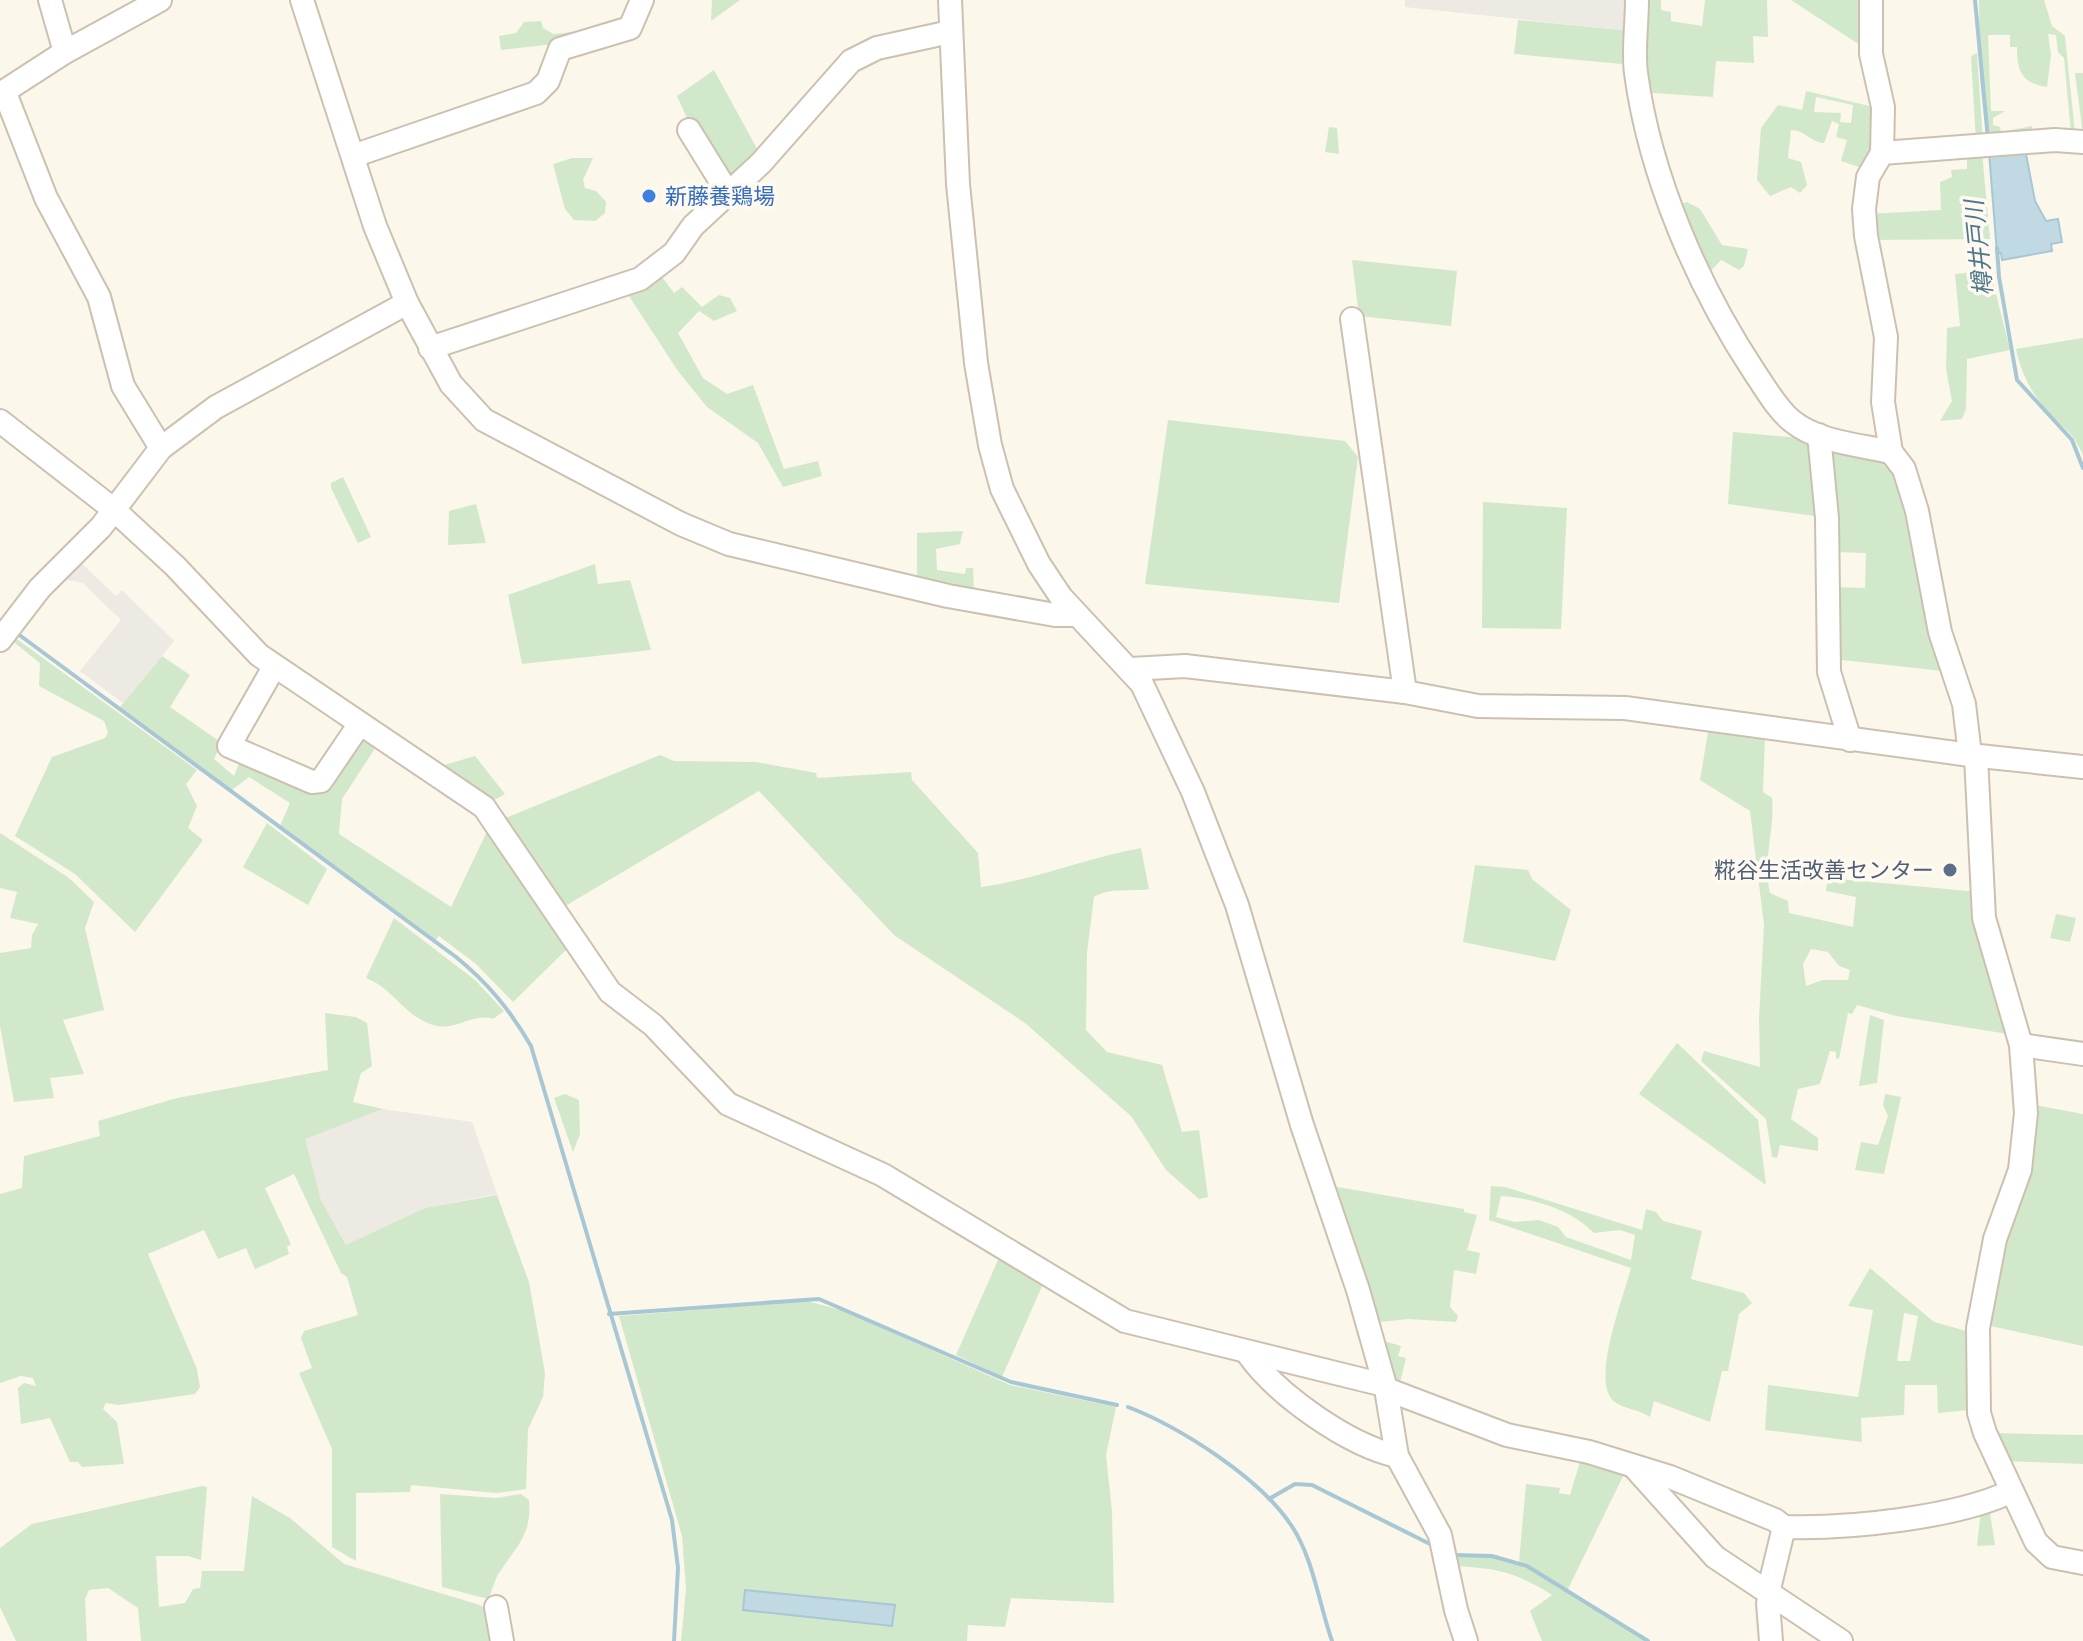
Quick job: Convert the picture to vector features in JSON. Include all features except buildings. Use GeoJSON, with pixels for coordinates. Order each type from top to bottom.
{"type":"FeatureCollection","features":[{"type":"Feature","properties":{"kind":"street"},"geometry":{"type":"LineString","coordinates":[[50,0],[65,52]]}},
{"type":"Feature","properties":{"kind":"street"},"geometry":{"type":"LineString","coordinates":[[160,0],[132,19],[65,52],[3,94],[46,198],[99,297],[123,386],[161,448]]}},
{"type":"Feature","properties":{"kind":"street"},"geometry":{"type":"LineString","coordinates":[[302,0],[375,226],[407,303],[451,384],[484,420],[681,524],[729,544],[948,596],[1055,615],[1073,615]]}},
{"type":"Feature","properties":{"kind":"street"},"geometry":{"type":"LineString","coordinates":[[353,156],[536,93],[548,81],[560,49],[571,42],[630,28],[642,0]]}},
{"type":"Feature","properties":{"kind":"street"},"geometry":{"type":"LineString","coordinates":[[950,0],[959,199],[976,363],[990,445],[1002,489],[1039,564],[1073,615],[1131,669],[1165,726],[1237,905],[1302,1125],[1358,1290],[1385,1387],[1397,1456],[1440,1535],[1466,1641]]}},
{"type":"Feature","properties":{"kind":"street"},"geometry":{"type":"LineString","coordinates":[[1637,0],[1636,71],[1647,122],[1676,217],[1702,285],[1741,352],[1792,421],[1819,435],[1891,452]]}},
{"type":"Feature","properties":{"kind":"street"},"geometry":{"type":"LineString","coordinates":[[1871,0],[1871,54],[1883,107],[1882,153],[1868,177],[1864,209],[1866,236],[1886,337],[1883,402],[1891,452],[1904,469],[1917,511],[1940,632],[1964,704],[1973,756],[1984,918],[2021,1045],[2026,1113],[2024,1149],[1991,1255],[1976,1354],[1979,1413],[2012,1491],[2042,1550],[2064,1562],[2083,1563]]}},
{"type":"Feature","properties":{"kind":"street"},"geometry":{"type":"LineString","coordinates":[[430,348],[640,279],[674,253],[693,226],[761,163],[851,61],[877,48],[950,32]]}},
{"type":"Feature","properties":{"kind":"street"},"geometry":{"type":"LineString","coordinates":[[689,130],[728,193]]}},
{"type":"Feature","properties":{"kind":"street"},"geometry":{"type":"LineString","coordinates":[[1882,153],[2083,142]]}},
{"type":"Feature","properties":{"kind":"street"},"geometry":{"type":"LineString","coordinates":[[0,640],[40,588],[88,542],[161,448],[216,407],[407,303]]}},
{"type":"Feature","properties":{"kind":"street"},"geometry":{"type":"LineString","coordinates":[[1352,319],[1405,692]]}},
{"type":"Feature","properties":{"kind":"street"},"geometry":{"type":"LineString","coordinates":[[0,421],[113,509],[175,566],[274,667],[484,807],[610,992],[653,1025],[728,1104],[894,1181],[1125,1321],[1385,1387],[1507,1435],[1589,1452],[1670,1477],[1775,1520],[1784,1527],[1812,1528],[1964,1509],[2012,1491]]}},
{"type":"Feature","properties":{"kind":"street"},"geometry":{"type":"LineString","coordinates":[[1819,435],[1827,518],[1829,672],[1850,740]]}},
{"type":"Feature","properties":{"kind":"street"},"geometry":{"type":"LineString","coordinates":[[1131,669],[1185,666],[1405,692],[1478,706],[1650,711],[1973,756],[2083,767]]}},
{"type":"Feature","properties":{"kind":"street"},"geometry":{"type":"LineString","coordinates":[[274,667],[229,746],[312,782],[321,781],[359,725]]}},
{"type":"Feature","properties":{"kind":"street"},"geometry":{"type":"LineString","coordinates":[[2021,1045],[2083,1054]]}},
{"type":"Feature","properties":{"kind":"street"},"geometry":{"type":"LineString","coordinates":[[1248,1354],[1277,1385],[1333,1427],[1381,1452],[1397,1456]]}},
{"type":"Feature","properties":{"kind":"street"},"geometry":{"type":"LineString","coordinates":[[1635,1468],[1715,1557],[1841,1641]]}},
{"type":"Feature","properties":{"kind":"street"},"geometry":{"type":"LineString","coordinates":[[1771,1641],[1768,1603],[1784,1527]]}},
{"type":"Feature","properties":{"kind":"street"},"geometry":{"type":"LineString","coordinates":[[496,1607],[502,1641]]}},
{"type":"Feature","properties":{"kind":"shaded area"},"geometry":{"type":"Polygon","coordinates":[[[1405,0],[1630,0],[1631,31],[1405,7],[1405,0]]]}},
{"type":"Feature","properties":{"kind":"shaded area"},"geometry":{"type":"Polygon","coordinates":[[[80,562],[116,596],[122,590],[174,641],[123,703],[80,671],[121,620],[83,583],[63,579],[80,562]]]}},
{"type":"Feature","properties":{"kind":"shaded area"},"geometry":{"type":"Polygon","coordinates":[[[383,1109],[472,1122],[497,1194],[425,1208],[347,1246],[321,1200],[304,1139],[383,1109]]]}},
{"type":"Feature","properties":{"kind":"green space"},"geometry":{"type":"Polygon","coordinates":[[[712,0],[740,0],[711,21],[712,0]]]}},
{"type":"Feature","properties":{"kind":"green space"},"geometry":{"type":"Polygon","coordinates":[[[1640,0],[1661,0],[1661,10],[1671,12],[1671,21],[1702,26],[1705,0],[1767,0],[1768,37],[1753,36],[1754,63],[1716,61],[1713,97],[1653,93],[1646,90],[1640,0]]]}},
{"type":"Feature","properties":{"kind":"green space"},"geometry":{"type":"Polygon","coordinates":[[[1791,0],[1867,0],[1863,47],[1791,0]]]}},
{"type":"Feature","properties":{"kind":"green space"},"geometry":{"type":"Polygon","coordinates":[[[1979,0],[2044,0],[2052,26],[2065,36],[2075,133],[2071,133],[2064,58],[2058,52],[2056,35],[2048,34],[2051,55],[2047,87],[2032,83],[2023,75],[2017,47],[2010,47],[2010,35],[1988,35],[1991,111],[2005,111],[1993,118],[1993,125],[2000,127],[2001,132],[2032,126],[2032,136],[1987,142],[1980,79],[1979,0]]]}},
{"type":"Feature","properties":{"kind":"green space"},"geometry":{"type":"Polygon","coordinates":[[[1518,20],[1631,31],[1633,65],[1514,54],[1518,20]]]}},
{"type":"Feature","properties":{"kind":"green space"},"geometry":{"type":"Polygon","coordinates":[[[541,21],[543,28],[553,34],[574,32],[574,35],[553,44],[501,50],[499,36],[516,33],[524,22],[541,21]]]}},
{"type":"Feature","properties":{"kind":"green space"},"geometry":{"type":"Polygon","coordinates":[[[1977,53],[1983,142],[1976,143],[1971,56],[1977,53]]]}},
{"type":"Feature","properties":{"kind":"green space"},"geometry":{"type":"Polygon","coordinates":[[[714,70],[761,156],[728,179],[693,131],[677,96],[714,70]]]}},
{"type":"Feature","properties":{"kind":"green space"},"geometry":{"type":"Polygon","coordinates":[[[2075,73],[2083,73],[2083,135],[2075,73]]]}},
{"type":"Feature","properties":{"kind":"green space"},"geometry":{"type":"Polygon","coordinates":[[[1806,91],[1878,108],[1880,135],[1862,168],[1841,161],[1847,140],[1836,137],[1839,124],[1832,121],[1824,143],[1791,130],[1788,158],[1801,162],[1807,185],[1800,193],[1791,187],[1770,196],[1757,180],[1761,128],[1778,105],[1802,110],[1806,91]],[[1816,97],[1814,112],[1841,113],[1840,122],[1851,123],[1853,105],[1816,97]]]}},
{"type":"Feature","properties":{"kind":"green space"},"geometry":{"type":"Polygon","coordinates":[[[1329,127],[1337,128],[1339,154],[1325,152],[1329,127]]]}},
{"type":"Feature","properties":{"kind":"green space"},"geometry":{"type":"Polygon","coordinates":[[[1982,152],[1990,239],[1871,240],[1868,214],[1941,210],[1940,182],[1952,177],[1951,170],[1967,169],[1967,153],[1982,152]]]}},
{"type":"Feature","properties":{"kind":"green space"},"geometry":{"type":"Polygon","coordinates":[[[572,158],[593,158],[583,180],[585,188],[596,191],[606,202],[605,213],[595,221],[574,220],[565,209],[553,164],[572,158]]]}},
{"type":"Feature","properties":{"kind":"green space"},"geometry":{"type":"Polygon","coordinates":[[[1687,202],[1700,209],[1722,245],[1748,249],[1744,266],[1739,270],[1721,260],[1704,278],[1680,204],[1687,202]]]}},
{"type":"Feature","properties":{"kind":"green space"},"geometry":{"type":"Polygon","coordinates":[[[1352,260],[1457,271],[1451,326],[1359,316],[1352,260]]]}},
{"type":"Feature","properties":{"kind":"green space"},"geometry":{"type":"Polygon","coordinates":[[[1979,272],[1983,284],[1993,282],[2010,350],[1967,359],[1966,409],[1962,419],[1940,421],[1952,401],[1946,369],[1947,328],[1960,326],[1955,274],[1979,272]]]}},
{"type":"Feature","properties":{"kind":"green space"},"geometry":{"type":"Polygon","coordinates":[[[659,273],[674,293],[682,287],[702,307],[719,295],[730,298],[737,311],[714,321],[699,311],[678,333],[703,378],[727,394],[753,385],[784,469],[818,461],[822,476],[783,487],[758,443],[707,407],[678,371],[625,290],[659,273]]]}},
{"type":"Feature","properties":{"kind":"green space"},"geometry":{"type":"Polygon","coordinates":[[[2083,338],[2083,455],[2071,435],[2031,389],[2016,349],[2083,338]]]}},
{"type":"Feature","properties":{"kind":"green space"},"geometry":{"type":"Polygon","coordinates":[[[1168,420],[1345,441],[1358,457],[1339,603],[1145,584],[1168,420]]]}},
{"type":"Feature","properties":{"kind":"green space"},"geometry":{"type":"Polygon","coordinates":[[[1733,432],[1810,439],[1822,517],[1728,504],[1733,432]]]}},
{"type":"Feature","properties":{"kind":"green space"},"geometry":{"type":"Polygon","coordinates":[[[1831,444],[1896,465],[1952,672],[1833,659],[1835,587],[1865,588],[1866,553],[1834,552],[1831,444]]]}},
{"type":"Feature","properties":{"kind":"green space"},"geometry":{"type":"Polygon","coordinates":[[[343,477],[371,537],[358,543],[331,488],[331,483],[343,477]]]}},
{"type":"Feature","properties":{"kind":"green space"},"geometry":{"type":"Polygon","coordinates":[[[1483,502],[1567,508],[1561,629],[1482,628],[1483,502]]]}},
{"type":"Feature","properties":{"kind":"green space"},"geometry":{"type":"Polygon","coordinates":[[[476,504],[486,543],[448,545],[449,511],[476,504]]]}},
{"type":"Feature","properties":{"kind":"green space"},"geometry":{"type":"Polygon","coordinates":[[[963,531],[960,544],[936,549],[937,570],[965,574],[966,568],[973,568],[974,593],[917,581],[917,533],[963,531]]]}},
{"type":"Feature","properties":{"kind":"green space"},"geometry":{"type":"Polygon","coordinates":[[[595,564],[598,584],[630,580],[651,650],[522,664],[508,595],[595,564]]]}},
{"type":"Feature","properties":{"kind":"green space"},"geometry":{"type":"Polygon","coordinates":[[[14,637],[197,770],[186,784],[197,806],[188,828],[203,840],[135,932],[75,874],[15,836],[52,757],[105,738],[108,732],[104,721],[39,686],[40,663],[11,640],[14,637]]]}},
{"type":"Feature","properties":{"kind":"green space"},"geometry":{"type":"Polygon","coordinates":[[[162,656],[190,675],[170,707],[222,743],[214,759],[234,776],[242,756],[308,787],[355,736],[379,742],[342,799],[339,834],[451,907],[491,823],[570,946],[513,1002],[476,964],[439,936],[435,941],[280,826],[290,803],[249,777],[232,790],[120,707],[162,656]]]}},
{"type":"Feature","properties":{"kind":"green space"},"geometry":{"type":"Polygon","coordinates":[[[1709,726],[1765,735],[1763,792],[1772,798],[1768,881],[1770,893],[1788,901],[1789,913],[1853,927],[1856,897],[1826,891],[1828,878],[1979,892],[2008,1034],[1896,1016],[1857,1005],[1852,1014],[1848,1013],[1839,1059],[1836,1052],[1830,1051],[1820,1084],[1798,1089],[1791,1119],[1818,1138],[1818,1151],[1780,1145],[1777,1158],[1772,1157],[1766,1119],[1701,1061],[1704,1051],[1760,1067],[1764,925],[1750,811],[1700,780],[1709,726]],[[1811,949],[1803,964],[1806,986],[1823,980],[1848,980],[1850,970],[1839,966],[1828,952],[1811,949]]]}},
{"type":"Feature","properties":{"kind":"green space"},"geometry":{"type":"Polygon","coordinates":[[[660,755],[674,761],[756,762],[816,773],[817,778],[911,772],[912,780],[978,853],[981,887],[1141,848],[1149,889],[1114,891],[1094,897],[1087,952],[1086,1030],[1107,1052],[1162,1065],[1182,1132],[1199,1130],[1208,1197],[1199,1199],[1166,1170],[1131,1116],[1025,1023],[894,935],[759,791],[562,908],[498,821],[660,755]]]}},
{"type":"Feature","properties":{"kind":"green space"},"geometry":{"type":"Polygon","coordinates":[[[475,756],[505,794],[485,805],[434,768],[475,756]]]}},
{"type":"Feature","properties":{"kind":"green space"},"geometry":{"type":"Polygon","coordinates":[[[267,823],[327,869],[308,905],[243,867],[267,823]]]}},
{"type":"Feature","properties":{"kind":"green space"},"geometry":{"type":"Polygon","coordinates":[[[0,833],[69,878],[94,902],[85,928],[104,1010],[63,1020],[84,1074],[50,1078],[54,1098],[14,1102],[0,1026],[0,953],[31,948],[32,935],[38,924],[10,918],[17,892],[0,888],[0,833]]]}},
{"type":"Feature","properties":{"kind":"green space"},"geometry":{"type":"Polygon","coordinates":[[[1475,865],[1528,870],[1532,879],[1571,910],[1555,961],[1463,942],[1475,865]]]}},
{"type":"Feature","properties":{"kind":"green space"},"geometry":{"type":"Polygon","coordinates":[[[2056,914],[2076,918],[2070,942],[2050,938],[2056,914]]]}},
{"type":"Feature","properties":{"kind":"green space"},"geometry":{"type":"Polygon","coordinates":[[[394,918],[475,980],[504,1011],[493,1019],[478,1018],[449,1026],[433,1025],[414,1015],[384,988],[366,978],[394,918]]]}},
{"type":"Feature","properties":{"kind":"green space"},"geometry":{"type":"Polygon","coordinates":[[[325,1013],[356,1017],[367,1023],[372,1066],[361,1073],[353,1102],[383,1109],[305,1139],[321,1200],[346,1245],[425,1208],[497,1195],[529,1282],[545,1373],[543,1397],[528,1429],[526,1489],[496,1493],[411,1485],[410,1492],[356,1493],[356,1561],[332,1547],[332,1449],[299,1373],[312,1368],[301,1338],[304,1331],[358,1315],[347,1277],[341,1273],[294,1174],[265,1188],[291,1244],[287,1247],[289,1254],[255,1269],[246,1248],[218,1259],[204,1230],[148,1254],[197,1369],[200,1387],[195,1394],[119,1405],[106,1403],[103,1409],[117,1422],[124,1464],[82,1467],[78,1462],[70,1462],[50,1418],[21,1424],[18,1388],[24,1383],[36,1386],[33,1378],[21,1376],[0,1383],[0,1194],[22,1188],[24,1156],[100,1136],[98,1121],[177,1098],[328,1070],[325,1013]]]}},
{"type":"Feature","properties":{"kind":"green space"},"geometry":{"type":"Polygon","coordinates":[[[1870,1015],[1884,1020],[1877,1083],[1859,1086],[1870,1015]]]}},
{"type":"Feature","properties":{"kind":"green space"},"geometry":{"type":"Polygon","coordinates":[[[1677,1043],[1758,1120],[1766,1185],[1639,1094],[1677,1043]]]}},
{"type":"Feature","properties":{"kind":"green space"},"geometry":{"type":"Polygon","coordinates":[[[565,1094],[579,1100],[580,1134],[573,1152],[554,1098],[565,1094]]]}},
{"type":"Feature","properties":{"kind":"green space"},"geometry":{"type":"Polygon","coordinates":[[[1885,1094],[1901,1097],[1884,1174],[1855,1170],[1861,1142],[1878,1145],[1888,1116],[1883,1105],[1885,1094]]]}},
{"type":"Feature","properties":{"kind":"green space"},"geometry":{"type":"Polygon","coordinates":[[[2030,1104],[2083,1114],[2083,1346],[1986,1325],[2030,1104]]]}},
{"type":"Feature","properties":{"kind":"green space"},"geometry":{"type":"Polygon","coordinates":[[[1332,1186],[1464,1209],[1464,1212],[1477,1215],[1467,1250],[1480,1253],[1476,1274],[1454,1270],[1450,1307],[1458,1316],[1456,1322],[1408,1319],[1372,1323],[1332,1186]]]}},
{"type":"Feature","properties":{"kind":"green space"},"geometry":{"type":"Polygon","coordinates":[[[1491,1186],[1505,1187],[1642,1230],[1646,1209],[1656,1212],[1663,1221],[1702,1231],[1691,1279],[1744,1293],[1752,1303],[1739,1314],[1728,1371],[1722,1371],[1710,1422],[1654,1401],[1650,1417],[1616,1403],[1608,1393],[1606,1378],[1610,1340],[1631,1268],[1489,1220],[1491,1186]],[[1501,1196],[1496,1217],[1515,1222],[1539,1220],[1558,1227],[1566,1237],[1631,1260],[1635,1235],[1620,1230],[1594,1233],[1563,1212],[1501,1196]]]}},
{"type":"Feature","properties":{"kind":"green space"},"geometry":{"type":"Polygon","coordinates":[[[1002,1251],[1046,1277],[1002,1377],[956,1355],[1002,1251]]]}},
{"type":"Feature","properties":{"kind":"green space"},"geometry":{"type":"Polygon","coordinates":[[[1870,1268],[1934,1322],[1970,1332],[1969,1410],[1938,1413],[1937,1385],[1905,1385],[1904,1415],[1861,1418],[1862,1442],[1765,1430],[1768,1385],[1858,1397],[1873,1310],[1848,1306],[1870,1268]],[[1904,1313],[1897,1361],[1910,1361],[1918,1316],[1904,1313]]]}},
{"type":"Feature","properties":{"kind":"green space"},"geometry":{"type":"Polygon","coordinates":[[[807,1301],[844,1311],[1010,1385],[1116,1407],[1106,1455],[1112,1511],[1114,1603],[1011,1598],[1005,1627],[968,1625],[967,1641],[681,1641],[686,1588],[682,1536],[619,1316],[807,1301]]]}},
{"type":"Feature","properties":{"kind":"green space"},"geometry":{"type":"Polygon","coordinates":[[[1377,1339],[1401,1346],[1398,1356],[1406,1358],[1399,1387],[1392,1385],[1377,1339]]]}},
{"type":"Feature","properties":{"kind":"green space"},"geometry":{"type":"Polygon","coordinates":[[[1991,1433],[2083,1435],[2083,1464],[2003,1461],[1991,1433]]]}},
{"type":"Feature","properties":{"kind":"green space"},"geometry":{"type":"Polygon","coordinates":[[[1582,1455],[1626,1470],[1567,1591],[1519,1562],[1526,1484],[1560,1488],[1559,1493],[1570,1495],[1582,1455]]]}},
{"type":"Feature","properties":{"kind":"green space"},"geometry":{"type":"Polygon","coordinates":[[[207,1487],[201,1560],[188,1556],[156,1556],[159,1607],[185,1603],[193,1589],[200,1588],[202,1571],[244,1571],[252,1496],[290,1518],[344,1564],[480,1605],[489,1611],[500,1641],[141,1641],[138,1608],[108,1588],[89,1590],[85,1599],[87,1641],[16,1641],[0,1607],[0,1548],[32,1524],[207,1487]]]}},
{"type":"Feature","properties":{"kind":"green space"},"geometry":{"type":"Polygon","coordinates":[[[440,1494],[496,1498],[521,1494],[529,1500],[526,1530],[499,1573],[488,1599],[442,1587],[440,1494]]]}},
{"type":"Feature","properties":{"kind":"green space"},"geometry":{"type":"Polygon","coordinates":[[[1989,1507],[1995,1545],[1977,1546],[1981,1509],[1989,1507]]]}},
{"type":"Feature","properties":{"kind":"green space"},"geometry":{"type":"Polygon","coordinates":[[[1454,1554],[1490,1557],[1527,1566],[1647,1641],[1542,1641],[1530,1611],[1552,1595],[1505,1573],[1454,1566],[1454,1554]]]}},
{"type":"Feature","properties":{"kind":"water"},"geometry":{"type":"Polygon","coordinates":[[[2025,149],[2035,201],[2046,221],[2058,219],[2062,242],[2051,244],[2052,251],[2002,260],[2001,253],[1997,253],[1989,152],[2025,149]]]}},
{"type":"Feature","properties":{"kind":"water"},"geometry":{"type":"Polygon","coordinates":[[[745,1590],[895,1605],[892,1626],[743,1610],[745,1590]]]}},
{"type":"Feature","properties":{"kind":"waterway","name":"樽井戸川"},"geometry":{"type":"LineString","coordinates":[[1975,0],[1988,139]]}},
{"type":"Feature","properties":{"kind":"waterway","name":"樽井戸川"},"geometry":{"type":"LineString","coordinates":[[1997,248],[2017,380],[2072,440],[2083,468]]}},
{"type":"Feature","properties":{"kind":"waterway"},"geometry":{"type":"LineString","coordinates":[[18,634],[456,957],[488,987],[523,1033],[531,1046],[672,1520],[678,1568],[674,1641]]}},
{"type":"Feature","properties":{"kind":"waterway"},"geometry":{"type":"LineString","coordinates":[[609,1314],[819,1299],[1011,1382],[1117,1405]]}},
{"type":"Feature","properties":{"kind":"waterway"},"geometry":{"type":"LineString","coordinates":[[1128,1407],[1171,1427],[1217,1456],[1240,1472],[1277,1507],[1305,1551],[1332,1641]]}},
{"type":"Feature","properties":{"kind":"waterway"},"geometry":{"type":"LineString","coordinates":[[1269,1499],[1295,1484],[1312,1485],[1432,1545]]}},
{"type":"Feature","properties":{"kind":"waterway"},"geometry":{"type":"LineString","coordinates":[[1454,1555],[1492,1556],[1527,1566],[1648,1641]]}},
{"type":"Feature","properties":{"kind":"place","name":"新藤養鶏場"},"geometry":{"type":"Point","coordinates":[649,196]}},
{"type":"Feature","properties":{"kind":"place","name":"糀谷生活改善センター"},"geometry":{"type":"Point","coordinates":[1950,870]}}]}
